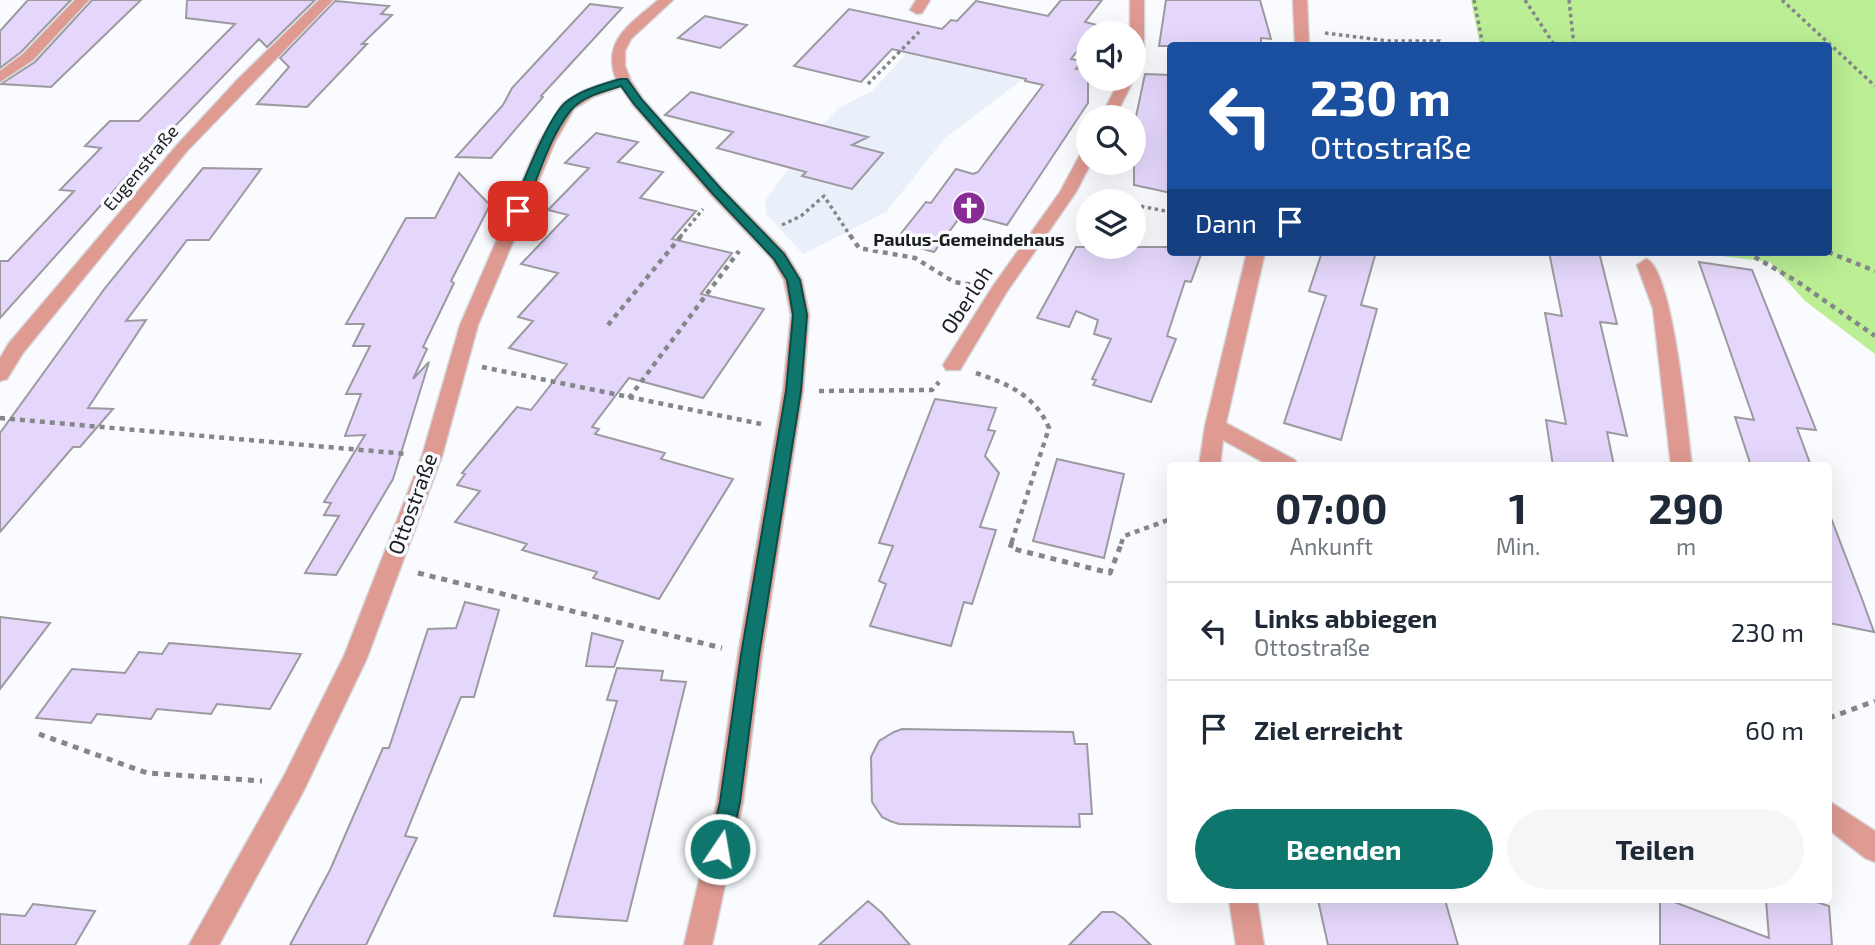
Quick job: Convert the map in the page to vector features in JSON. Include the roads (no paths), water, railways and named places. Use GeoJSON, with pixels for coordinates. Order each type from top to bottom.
{"type":"FeatureCollection","features":[{"type":"Feature","properties":{"kind":"street"},"geometry":{"type":"LineString","coordinates":[[0,78],[28,57],[82,0]]}},
{"type":"Feature","properties":{"kind":"street","name":"Eugenstraße"},"geometry":{"type":"LineString","coordinates":[[0,374],[16,348],[182,148],[243,82],[326,0]]}},
{"type":"Feature","properties":{"kind":"street"},"geometry":{"type":"LineString","coordinates":[[666,0],[625,37],[618,51],[618,66],[638,102],[788,269],[797,294],[800,336],[730,802],[698,945]]}},
{"type":"Feature","properties":{"kind":"street"},"geometry":{"type":"LineString","coordinates":[[1137,0],[1137,21]]}},
{"type":"Feature","properties":{"kind":"street"},"geometry":{"type":"LineString","coordinates":[[1300,0],[1302,42]]}},
{"type":"Feature","properties":{"kind":"street","name":"Ottostraße"},"geometry":{"type":"LineString","coordinates":[[203,945],[294,783],[355,658],[432,456],[468,325],[547,142],[568,106],[588,94],[624,81]]}},
{"type":"Feature","properties":{"kind":"street","name":"Oberloh"},"geometry":{"type":"LineString","coordinates":[[953,365],[999,290],[1068,192],[1077,175]]}},
{"type":"Feature","properties":{"kind":"street"},"geometry":{"type":"LineString","coordinates":[[1210,462],[1215,426],[1254,256]]}},
{"type":"Feature","properties":{"kind":"street"},"geometry":{"type":"LineString","coordinates":[[1646,265],[1662,309],[1681,462]]}},
{"type":"Feature","properties":{"kind":"street"},"geometry":{"type":"LineString","coordinates":[[1215,426],[1281,462]]}},
{"type":"Feature","properties":{"kind":"street"},"geometry":{"type":"LineString","coordinates":[[1832,816],[1875,848]]}},
{"type":"Feature","properties":{"kind":"street"},"geometry":{"type":"LineString","coordinates":[[1243,903],[1250,945]]}},
{"type":"Feature","properties":{"kind":"place","name":"Paulus-Gemeindehaus"},"geometry":{"type":"Point","coordinates":[969,208]}}]}
